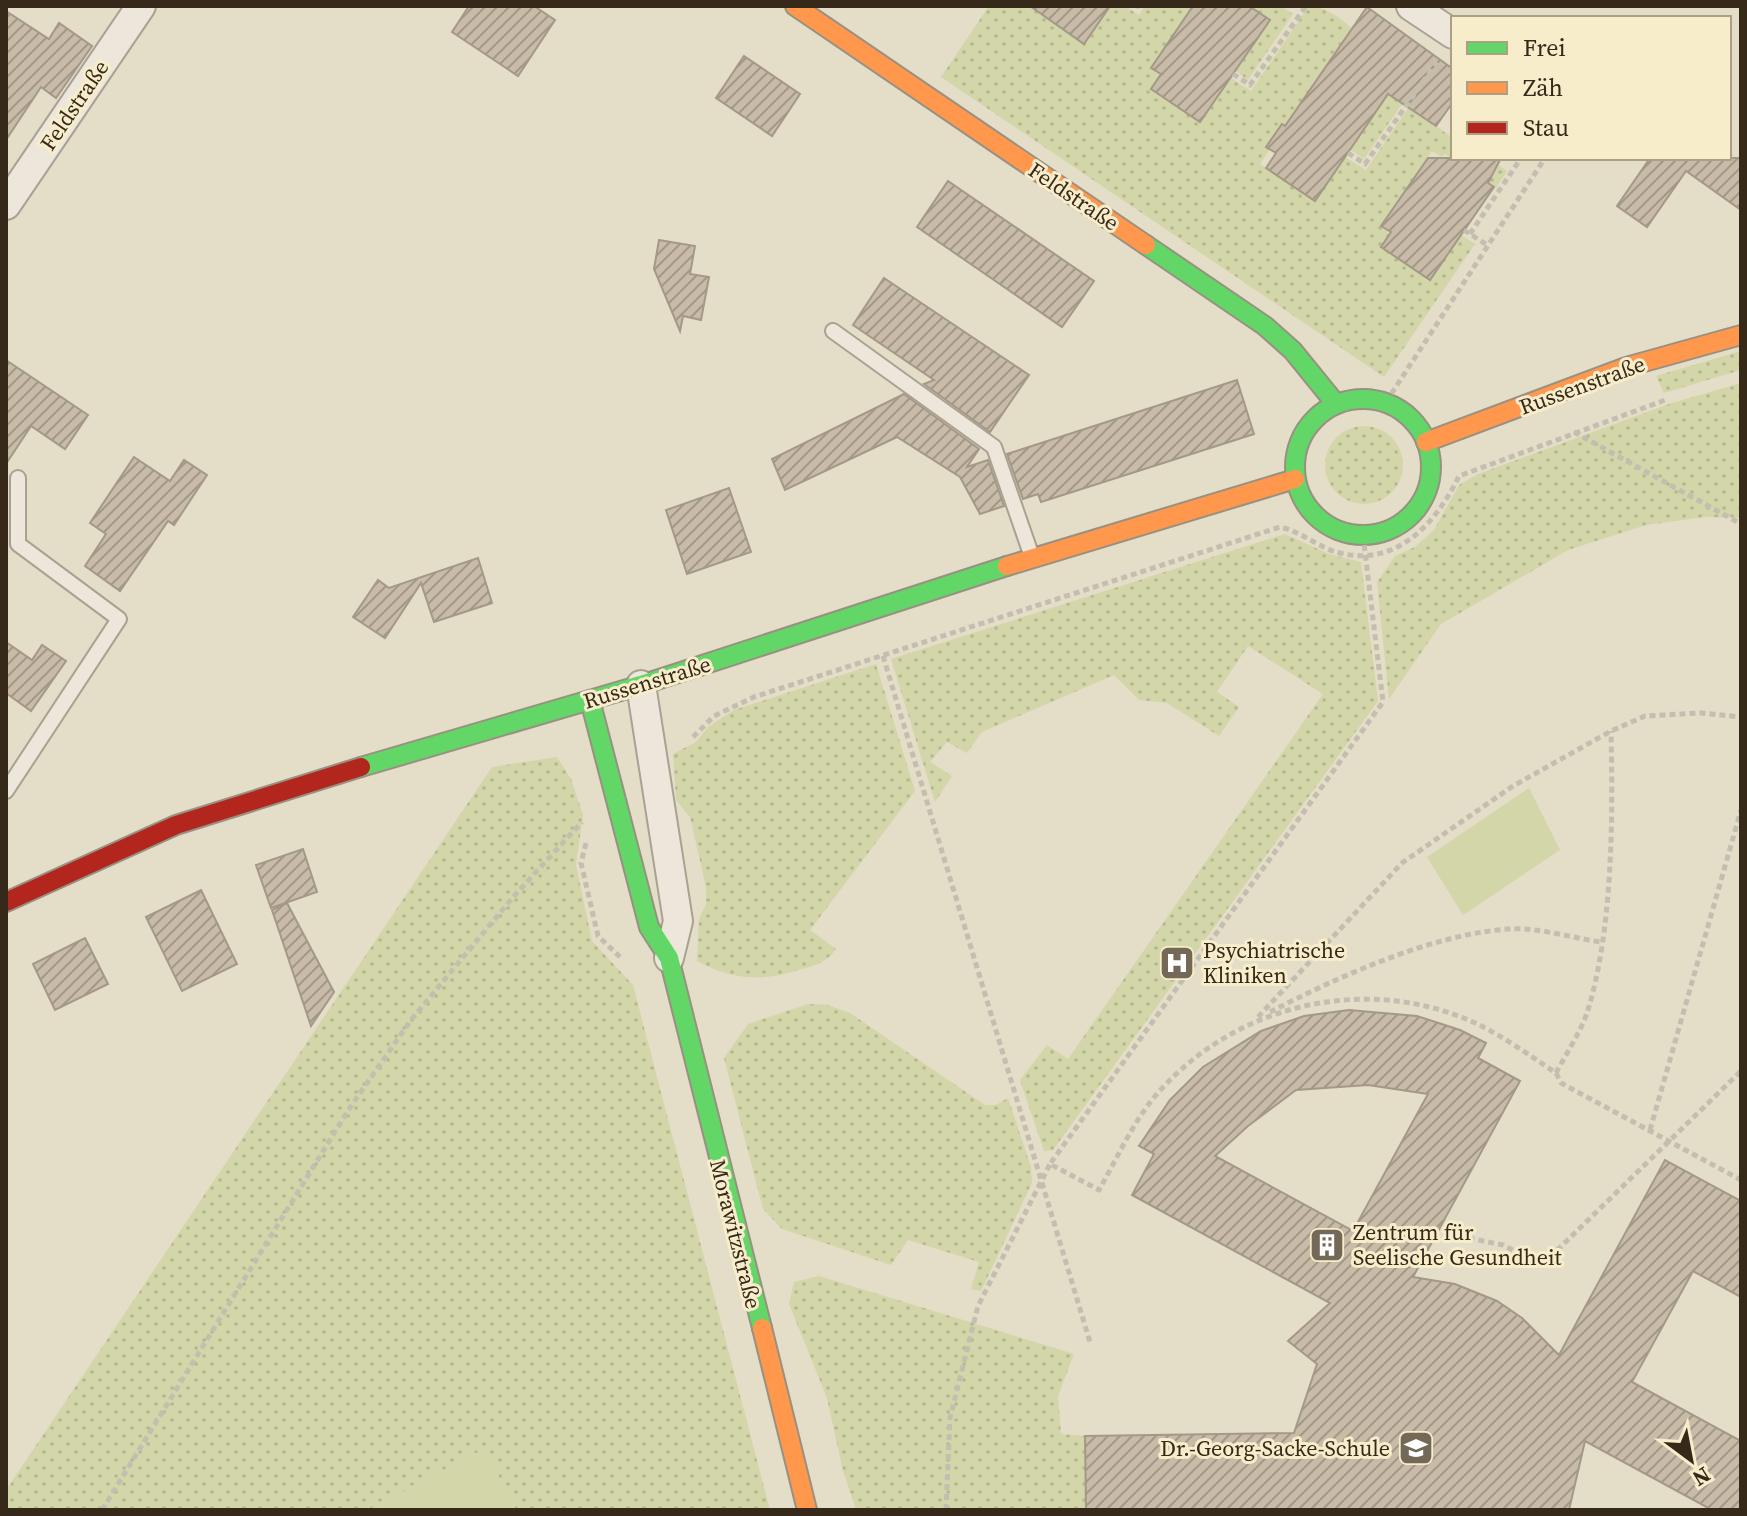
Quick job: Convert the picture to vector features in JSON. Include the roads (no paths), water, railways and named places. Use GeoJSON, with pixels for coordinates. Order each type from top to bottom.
{"type":"FeatureCollection","features":[{"type":"Feature","properties":{"kind":"street","name":"Feldstraße"},"geometry":{"type":"LineString","coordinates":[[6,205],[141,6]]}},
{"type":"Feature","properties":{"kind":"street","name":"Feldstraße"},"geometry":{"type":"LineString","coordinates":[[795,6],[1265,326],[1293,351],[1336,404]]}},
{"type":"Feature","properties":{"kind":"street"},"geometry":{"type":"LineString","coordinates":[[1411,6],[1449,42]]}},
{"type":"Feature","properties":{"kind":"street","name":"Russenstraße"},"geometry":{"type":"LineString","coordinates":[[1426,442],[1626,367],[1741,335]]}},
{"type":"Feature","properties":{"kind":"street"},"geometry":{"type":"LineString","coordinates":[[1361,399],[1386,402],[1410,418],[1426,442],[1431,474],[1419,505],[1395,527],[1363,535],[1347,534],[1319,520],[1300,494],[1295,479],[1296,453],[1306,429],[1324,410],[1336,404],[1361,399]]}},
{"type":"Feature","properties":{"kind":"street","name":"Russenstraße"},"geometry":{"type":"LineString","coordinates":[[6,902],[176,825],[439,742],[641,685],[1032,558],[1295,479]]}},
{"type":"Feature","properties":{"kind":"street","name":"Morawitzstraße"},"geometry":{"type":"LineString","coordinates":[[641,685],[666,865],[678,921],[669,958]]}},
{"type":"Feature","properties":{"kind":"street","name":"Morawitzstraße"},"geometry":{"type":"LineString","coordinates":[[590,700],[649,927],[669,958],[807,1510]]}},
{"type":"Feature","properties":{"kind":"lane"},"geometry":{"type":"LineString","coordinates":[[833,331],[994,447],[1032,558]]}},
{"type":"Feature","properties":{"kind":"lane"},"geometry":{"type":"LineString","coordinates":[[6,791],[119,619],[18,544],[18,478]]}},
{"type":"Feature","properties":{"kind":"place","name":"Psychiatrische Kliniken"},"geometry":{"type":"Point","coordinates":[1177,963]}},
{"type":"Feature","properties":{"kind":"place","name":"Zentrum für Seelische Gesundheit"},"geometry":{"type":"Point","coordinates":[1327,1245]}},
{"type":"Feature","properties":{"kind":"place","name":"Dr.-Georg-Sacke-Schule"},"geometry":{"type":"Point","coordinates":[1416,1448]}}]}
